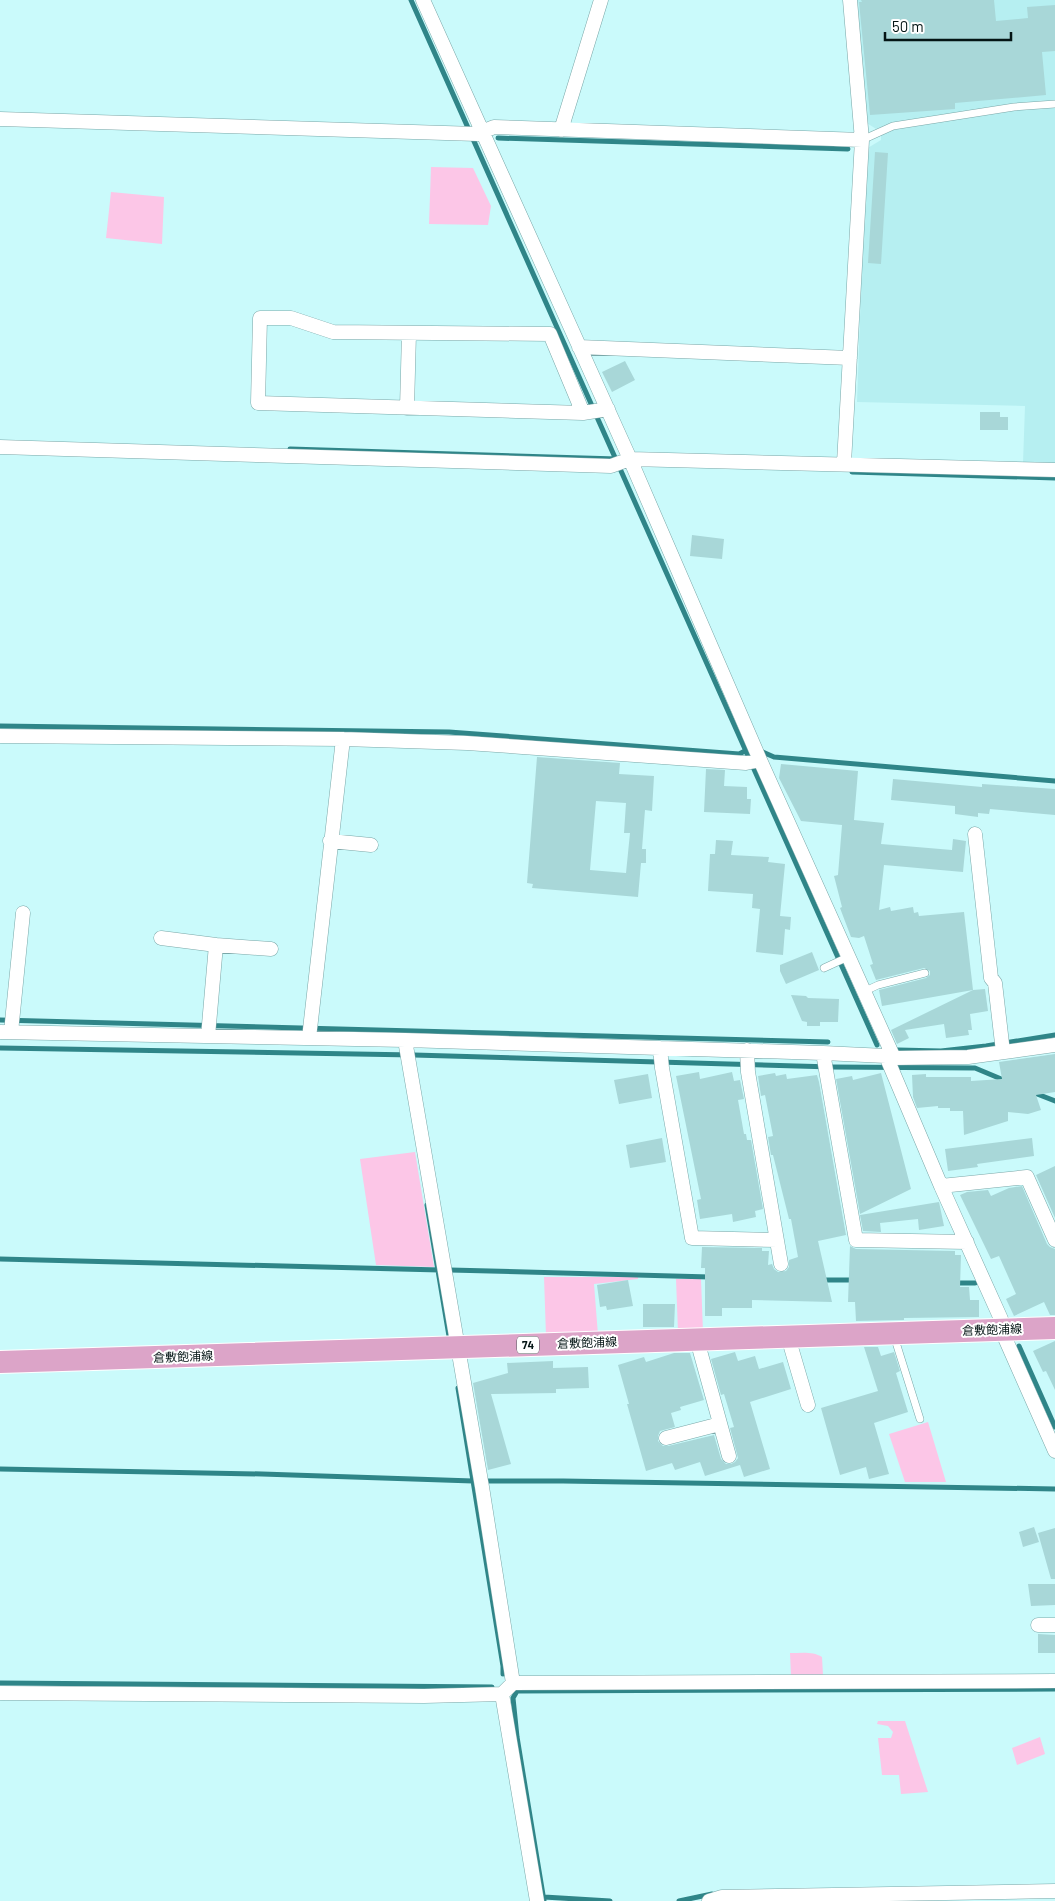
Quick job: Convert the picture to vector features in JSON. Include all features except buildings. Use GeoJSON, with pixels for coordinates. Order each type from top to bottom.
{"type":"FeatureCollection","features":[{"type":"Feature","properties":{"kind":"main road","name":"倉敷飽浦線"},"geometry":{"type":"LineString","coordinates":[[0,1362],[1055,1328]]}},
{"type":"Feature","properties":{"kind":"street"},"geometry":{"type":"LineString","coordinates":[[423,0],[474,133],[579,347],[595,411]]}},
{"type":"Feature","properties":{"kind":"street"},"geometry":{"type":"LineString","coordinates":[[561,130],[601,0]]}},
{"type":"Feature","properties":{"kind":"street"},"geometry":{"type":"LineString","coordinates":[[844,463],[862,140],[850,0]]}},
{"type":"Feature","properties":{"kind":"street"},"geometry":{"type":"LineString","coordinates":[[0,119],[474,133],[494,127],[862,140]]}},
{"type":"Feature","properties":{"kind":"street"},"geometry":{"type":"LineString","coordinates":[[595,411],[258,403],[260,318],[291,318],[332,332],[550,334],[595,411],[621,462],[863,992],[941,1186],[1000,1319],[1001,1330],[1055,1451]]}},
{"type":"Feature","properties":{"kind":"street"},"geometry":{"type":"LineString","coordinates":[[407,408],[409,333]]}},
{"type":"Feature","properties":{"kind":"street"},"geometry":{"type":"LineString","coordinates":[[579,347],[850,358]]}},
{"type":"Feature","properties":{"kind":"street"},"geometry":{"type":"LineString","coordinates":[[0,446],[621,462],[844,463],[1055,470]]}},
{"type":"Feature","properties":{"kind":"street"},"geometry":{"type":"LineString","coordinates":[[0,736],[343,739],[754,756]]}},
{"type":"Feature","properties":{"kind":"street"},"geometry":{"type":"LineString","coordinates":[[309,1031],[343,739]]}},
{"type":"Feature","properties":{"kind":"street"},"geometry":{"type":"LineString","coordinates":[[975,834],[991,978],[995,983],[1002,1047]]}},
{"type":"Feature","properties":{"kind":"street"},"geometry":{"type":"LineString","coordinates":[[330,841],[370,844]]}},
{"type":"Feature","properties":{"kind":"street"},"geometry":{"type":"LineString","coordinates":[[23,913],[9,1027],[309,1031],[407,1050],[747,1061],[890,1062],[968,1057],[1002,1047],[1055,1045]]}},
{"type":"Feature","properties":{"kind":"street"},"geometry":{"type":"LineString","coordinates":[[161,938],[271,949]]}},
{"type":"Feature","properties":{"kind":"street"},"geometry":{"type":"LineString","coordinates":[[209,1029],[216,945]]}},
{"type":"Feature","properties":{"kind":"street"},"geometry":{"type":"LineString","coordinates":[[407,1050],[481,1482],[513,1683]]}},
{"type":"Feature","properties":{"kind":"street"},"geometry":{"type":"LineString","coordinates":[[661,1057],[692,1238],[777,1240]]}},
{"type":"Feature","properties":{"kind":"street"},"geometry":{"type":"LineString","coordinates":[[747,1061],[781,1264]]}},
{"type":"Feature","properties":{"kind":"street"},"geometry":{"type":"LineString","coordinates":[[825,1062],[856,1240],[967,1242]]}},
{"type":"Feature","properties":{"kind":"street"},"geometry":{"type":"LineString","coordinates":[[941,1186],[1027,1177],[1055,1240]]}},
{"type":"Feature","properties":{"kind":"street"},"geometry":{"type":"LineString","coordinates":[[788,1337],[808,1405]]}},
{"type":"Feature","properties":{"kind":"street"},"geometry":{"type":"LineString","coordinates":[[697,1340],[729,1456]]}},
{"type":"Feature","properties":{"kind":"street"},"geometry":{"type":"LineString","coordinates":[[666,1438],[720,1424]]}},
{"type":"Feature","properties":{"kind":"street"},"geometry":{"type":"LineString","coordinates":[[1038,1625],[1055,1625]]}},
{"type":"Feature","properties":{"kind":"street"},"geometry":{"type":"LineString","coordinates":[[0,1693],[424,1696],[502,1694],[513,1683],[1055,1681]]}},
{"type":"Feature","properties":{"kind":"street"},"geometry":{"type":"LineString","coordinates":[[502,1694],[537,1901]]}},
{"type":"Feature","properties":{"kind":"street"},"geometry":{"type":"LineString","coordinates":[[709,1901],[722,1897],[1055,1891]]}},
{"type":"Feature","properties":{"kind":"lane"},"geometry":{"type":"LineString","coordinates":[[862,140],[894,126],[1014,107],[1055,104]]}},
{"type":"Feature","properties":{"kind":"lane"},"geometry":{"type":"LineString","coordinates":[[824,968],[846,958]]}},
{"type":"Feature","properties":{"kind":"lane"},"geometry":{"type":"LineString","coordinates":[[863,992],[925,973]]}},
{"type":"Feature","properties":{"kind":"lane"},"geometry":{"type":"LineString","coordinates":[[893,1333],[920,1419]]}},
{"type":"Feature","properties":{"kind":"shaded area"},"geometry":{"type":"Polygon","coordinates":[[[854,0],[1055,0],[1055,464],[1023,463],[1025,406],[857,402],[866,149],[881,140],[881,132],[862,120],[854,0]]]}},
{"type":"Feature","properties":{"kind":"shaded area"},"geometry":{"type":"Polygon","coordinates":[[[431,167],[473,168],[491,206],[488,225],[429,224],[431,167]]]}},
{"type":"Feature","properties":{"kind":"shaded area"},"geometry":{"type":"Polygon","coordinates":[[[111,192],[164,197],[162,244],[106,238],[111,192]]]}},
{"type":"Feature","properties":{"kind":"shaded area"},"geometry":{"type":"Polygon","coordinates":[[[415,1152],[434,1267],[376,1265],[360,1159],[415,1152]]]}},
{"type":"Feature","properties":{"kind":"shaded area"},"geometry":{"type":"Polygon","coordinates":[[[544,1277],[638,1277],[638,1279],[594,1284],[598,1335],[546,1336],[544,1277]]]}},
{"type":"Feature","properties":{"kind":"shaded area"},"geometry":{"type":"Polygon","coordinates":[[[676,1279],[701,1279],[703,1332],[678,1332],[676,1279]]]}},
{"type":"Feature","properties":{"kind":"shaded area"},"geometry":{"type":"Polygon","coordinates":[[[928,1422],[946,1482],[905,1482],[889,1434],[928,1422]]]}},
{"type":"Feature","properties":{"kind":"shaded area"},"geometry":{"type":"Polygon","coordinates":[[[790,1653],[811,1653],[822,1657],[823,1675],[791,1676],[790,1653]]]}},
{"type":"Feature","properties":{"kind":"shaded area"},"geometry":{"type":"Polygon","coordinates":[[[878,1721],[905,1721],[928,1792],[901,1794],[899,1775],[882,1775],[878,1738],[891,1738],[893,1732],[888,1726],[877,1724],[878,1721]]]}},
{"type":"Feature","properties":{"kind":"shaded area"},"geometry":{"type":"Polygon","coordinates":[[[1040,1737],[1045,1754],[1017,1765],[1012,1748],[1040,1737]]]}},
{"type":"Feature","properties":{"kind":"waterway"},"geometry":{"type":"LineString","coordinates":[[411,0],[877,1045]]}},
{"type":"Feature","properties":{"kind":"waterway"},"geometry":{"type":"LineString","coordinates":[[498,138],[848,149]]}},
{"type":"Feature","properties":{"kind":"waterway"},"geometry":{"type":"LineString","coordinates":[[290,449],[617,459]]}},
{"type":"Feature","properties":{"kind":"waterway"},"geometry":{"type":"LineString","coordinates":[[852,472],[1055,478]]}},
{"type":"Feature","properties":{"kind":"waterway"},"geometry":{"type":"LineString","coordinates":[[0,726],[449,732],[739,754],[745,751]]}},
{"type":"Feature","properties":{"kind":"waterway"},"geometry":{"type":"LineString","coordinates":[[758,750],[774,757],[1055,781]]}},
{"type":"Feature","properties":{"kind":"waterway"},"geometry":{"type":"LineString","coordinates":[[0,1020],[828,1042]]}},
{"type":"Feature","properties":{"kind":"waterway"},"geometry":{"type":"LineString","coordinates":[[898,1050],[941,1051],[1055,1035]]}},
{"type":"Feature","properties":{"kind":"waterway"},"geometry":{"type":"LineString","coordinates":[[0,1048],[414,1055],[832,1067],[975,1068],[1006,1081]]}},
{"type":"Feature","properties":{"kind":"waterway"},"geometry":{"type":"LineString","coordinates":[[1032,1092],[1055,1101]]}},
{"type":"Feature","properties":{"kind":"waterway"},"geometry":{"type":"LineString","coordinates":[[427,1205],[449,1336]]}},
{"type":"Feature","properties":{"kind":"waterway"},"geometry":{"type":"LineString","coordinates":[[0,1259],[440,1270]]}},
{"type":"Feature","properties":{"kind":"waterway"},"geometry":{"type":"LineString","coordinates":[[450,1270],[710,1277]]}},
{"type":"Feature","properties":{"kind":"waterway"},"geometry":{"type":"LineString","coordinates":[[820,1280],[854,1280]]}},
{"type":"Feature","properties":{"kind":"waterway"},"geometry":{"type":"LineString","coordinates":[[955,1283],[975,1283]]}},
{"type":"Feature","properties":{"kind":"waterway"},"geometry":{"type":"LineString","coordinates":[[1019,1346],[1055,1427]]}},
{"type":"Feature","properties":{"kind":"waterway"},"geometry":{"type":"LineString","coordinates":[[458,1388],[503,1674]]}},
{"type":"Feature","properties":{"kind":"waterway"},"geometry":{"type":"LineString","coordinates":[[0,1469],[262,1474],[473,1481],[1055,1489]]}},
{"type":"Feature","properties":{"kind":"waterway"},"geometry":{"type":"LineString","coordinates":[[0,1683],[492,1687]]}},
{"type":"Feature","properties":{"kind":"waterway"},"geometry":{"type":"LineString","coordinates":[[544,1901],[517,1737],[513,1698],[517,1691],[1055,1689]]}},
{"type":"Feature","properties":{"kind":"waterway"},"geometry":{"type":"LineString","coordinates":[[679,1901],[712,1894]]}},
{"type":"Feature","properties":{"kind":"waterway"},"geometry":{"type":"LineString","coordinates":[[544,1897],[610,1901]]}}]}
